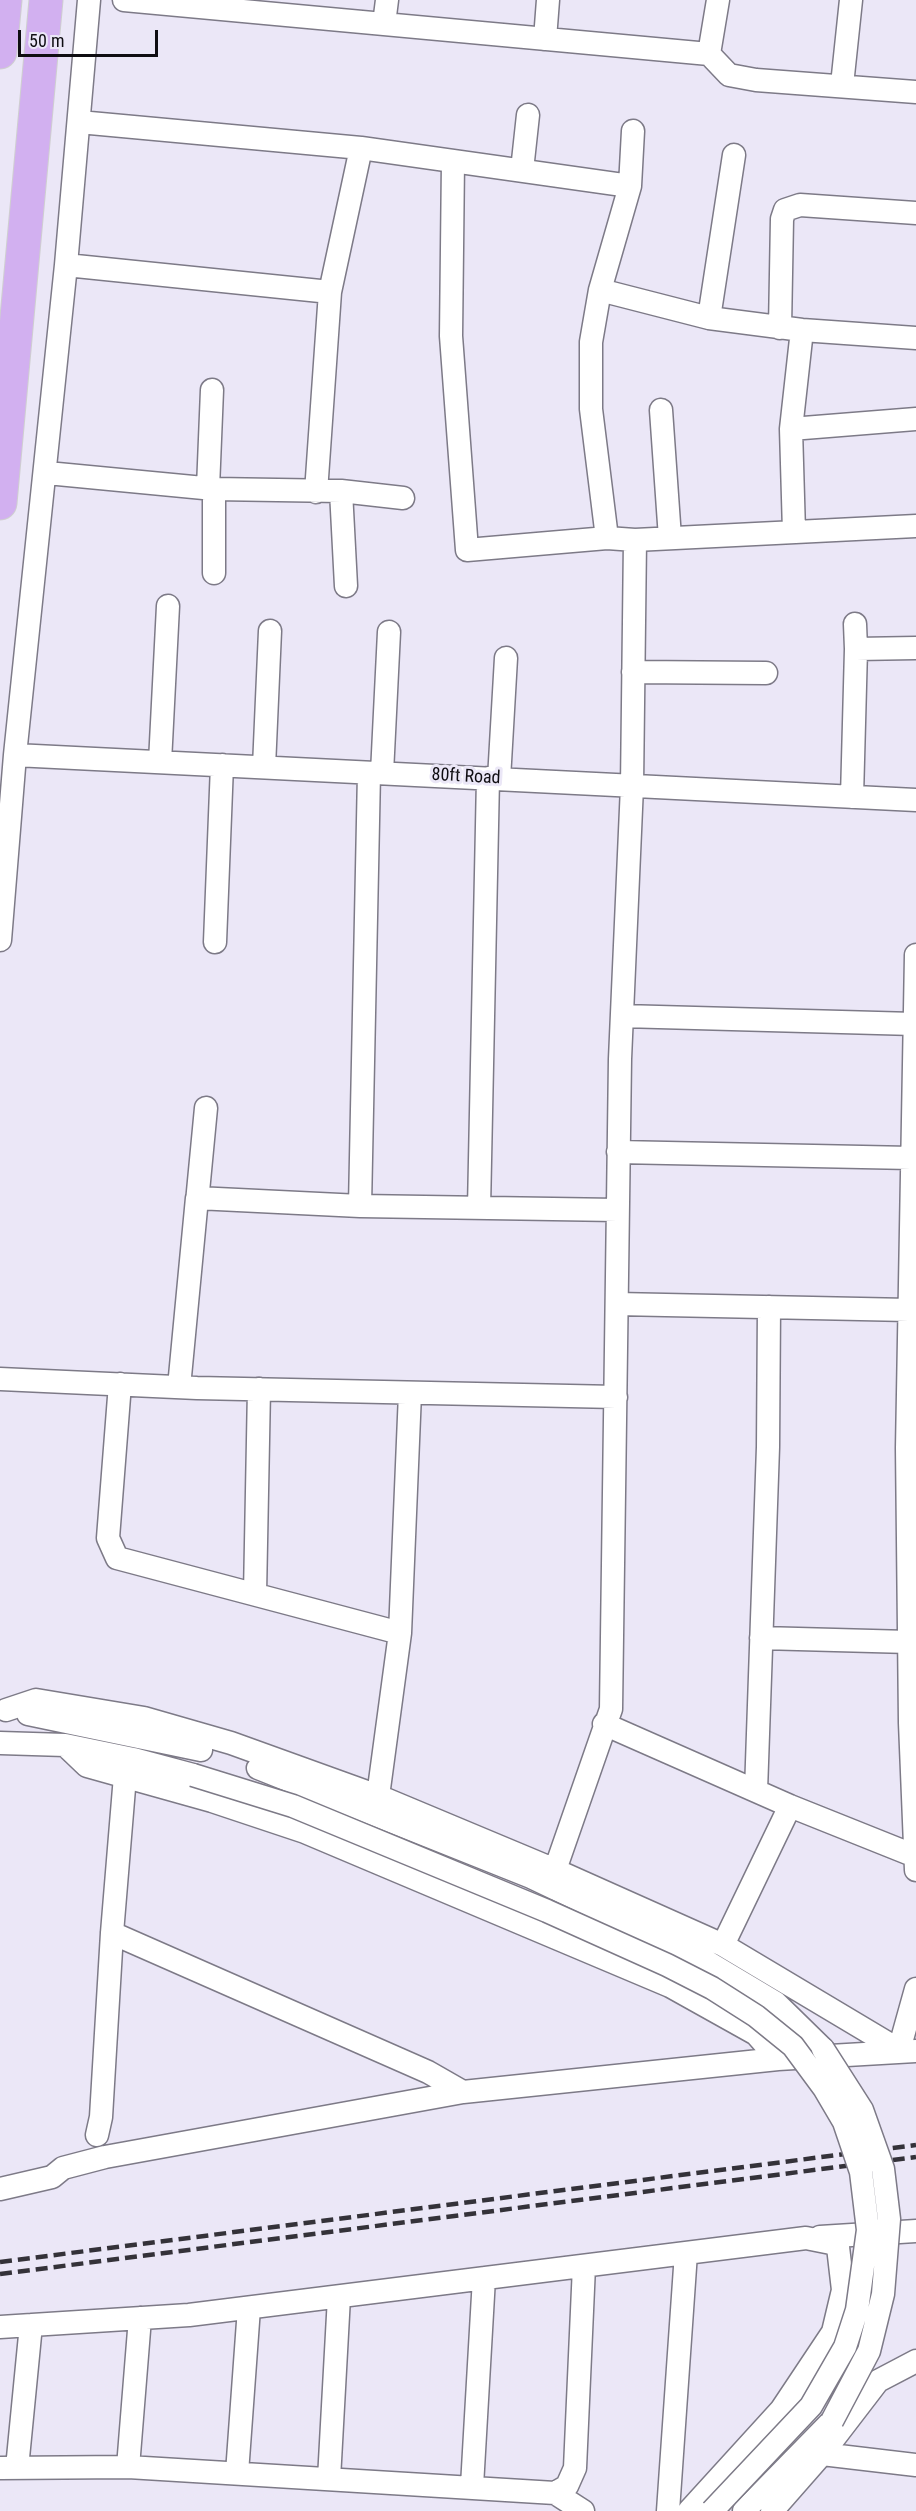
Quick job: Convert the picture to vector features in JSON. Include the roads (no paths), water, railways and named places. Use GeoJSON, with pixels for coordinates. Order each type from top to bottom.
{"type":"FeatureCollection","features":[{"type":"Feature","properties":{"kind":"highway"},"geometry":{"type":"LineString","coordinates":[[0,52],[5,0]]}},
{"type":"Feature","properties":{"kind":"highway"},"geometry":{"type":"LineString","coordinates":[[0,503],[46,0]]}},
{"type":"Feature","properties":{"kind":"street"},"geometry":{"type":"LineString","coordinates":[[0,940],[15,755],[46,473],[89,0]]}},
{"type":"Feature","properties":{"kind":"street"},"geometry":{"type":"LineString","coordinates":[[124,0],[257,6],[384,24],[709,54],[729,75],[756,80],[916,92]]}},
{"type":"Feature","properties":{"kind":"street"},"geometry":{"type":"LineString","coordinates":[[384,24],[387,0]]}},
{"type":"Feature","properties":{"kind":"street"},"geometry":{"type":"LineString","coordinates":[[545,39],[548,0]]}},
{"type":"Feature","properties":{"kind":"street"},"geometry":{"type":"LineString","coordinates":[[709,54],[718,0]]}},
{"type":"Feature","properties":{"kind":"street"},"geometry":{"type":"LineString","coordinates":[[842,85],[851,0]]}},
{"type":"Feature","properties":{"kind":"street"},"geometry":{"type":"LineString","coordinates":[[522,170],[528,115]]}},
{"type":"Feature","properties":{"kind":"street"},"geometry":{"type":"LineString","coordinates":[[79,122],[361,148],[630,186]]}},
{"type":"Feature","properties":{"kind":"street"},"geometry":{"type":"LineString","coordinates":[[607,538],[591,409],[591,342],[600,290],[630,186],[633,131]]}},
{"type":"Feature","properties":{"kind":"street"},"geometry":{"type":"LineString","coordinates":[[316,492],[330,292],[361,148]]}},
{"type":"Feature","properties":{"kind":"street"},"geometry":{"type":"LineString","coordinates":[[709,318],[734,155]]}},
{"type":"Feature","properties":{"kind":"street"},"geometry":{"type":"LineString","coordinates":[[453,161],[451,336],[467,550],[607,538],[634,540],[916,526]]}},
{"type":"Feature","properties":{"kind":"street"},"geometry":{"type":"LineString","coordinates":[[794,532],[791,329],[782,219],[785,210],[800,205],[916,213]]}},
{"type":"Feature","properties":{"kind":"street"},"geometry":{"type":"LineString","coordinates":[[66,265],[330,292]]}},
{"type":"Feature","properties":{"kind":"street"},"geometry":{"type":"LineString","coordinates":[[600,290],[709,318],[791,329],[916,338]]}},
{"type":"Feature","properties":{"kind":"street"},"geometry":{"type":"LineString","coordinates":[[212,390],[211,489],[214,573]]}},
{"type":"Feature","properties":{"kind":"street"},"geometry":{"type":"LineString","coordinates":[[661,410],[670,538]]}},
{"type":"Feature","properties":{"kind":"street"},"geometry":{"type":"LineString","coordinates":[[791,429],[916,419]]}},
{"type":"Feature","properties":{"kind":"street"},"geometry":{"type":"LineString","coordinates":[[46,473],[211,489],[341,491],[403,498]]}},
{"type":"Feature","properties":{"kind":"street"},"geometry":{"type":"LineString","coordinates":[[341,491],[346,586]]}},
{"type":"Feature","properties":{"kind":"street"},"geometry":{"type":"LineString","coordinates":[[555,1870],[611,1709],[618,1152],[632,786],[634,540]]}},
{"type":"Feature","properties":{"kind":"street"},"geometry":{"type":"LineString","coordinates":[[160,762],[168,606]]}},
{"type":"Feature","properties":{"kind":"street"},"geometry":{"type":"LineString","coordinates":[[852,797],[855,624]]}},
{"type":"Feature","properties":{"kind":"street"},"geometry":{"type":"LineString","coordinates":[[264,767],[270,631]]}},
{"type":"Feature","properties":{"kind":"street"},"geometry":{"type":"LineString","coordinates":[[360,1206],[375,773],[389,632]]}},
{"type":"Feature","properties":{"kind":"street"},"geometry":{"type":"LineString","coordinates":[[856,649],[916,648]]}},
{"type":"Feature","properties":{"kind":"street"},"geometry":{"type":"LineString","coordinates":[[479,1208],[493,779],[506,658]]}},
{"type":"Feature","properties":{"kind":"street"},"geometry":{"type":"LineString","coordinates":[[633,672],[766,673]]}},
{"type":"Feature","properties":{"kind":"street","name":"80ft Road"},"geometry":{"type":"LineString","coordinates":[[15,755],[916,800]]}},
{"type":"Feature","properties":{"kind":"street"},"geometry":{"type":"LineString","coordinates":[[215,942],[222,765]]}},
{"type":"Feature","properties":{"kind":"street"},"geometry":{"type":"LineString","coordinates":[[604,1724],[915,1863],[909,1642],[912,1460],[909,1310],[916,955]]}},
{"type":"Feature","properties":{"kind":"street"},"geometry":{"type":"LineString","coordinates":[[622,1016],[914,1024]]}},
{"type":"Feature","properties":{"kind":"street"},"geometry":{"type":"LineString","coordinates":[[179,1387],[206,1108]]}},
{"type":"Feature","properties":{"kind":"street"},"geometry":{"type":"LineString","coordinates":[[618,1152],[911,1158]]}},
{"type":"Feature","properties":{"kind":"street"},"geometry":{"type":"LineString","coordinates":[[197,1202],[197,1198],[360,1206],[617,1210]]}},
{"type":"Feature","properties":{"kind":"street"},"geometry":{"type":"LineString","coordinates":[[617,1304],[909,1310]]}},
{"type":"Feature","properties":{"kind":"street"},"geometry":{"type":"LineString","coordinates":[[756,1791],[768,1447],[769,1307]]}},
{"type":"Feature","properties":{"kind":"street"},"geometry":{"type":"LineString","coordinates":[[0,1379],[179,1387],[616,1397]]}},
{"type":"Feature","properties":{"kind":"street"},"geometry":{"type":"LineString","coordinates":[[120,1384],[108,1538],[117,1558],[400,1633]]}},
{"type":"Feature","properties":{"kind":"street"},"geometry":{"type":"LineString","coordinates":[[255,1594],[259,1389]]}},
{"type":"Feature","properties":{"kind":"street"},"geometry":{"type":"LineString","coordinates":[[378,1796],[400,1633],[410,1393]]}},
{"type":"Feature","properties":{"kind":"street"},"geometry":{"type":"LineString","coordinates":[[761,1638],[909,1642]]}},
{"type":"Feature","properties":{"kind":"street"},"geometry":{"type":"LineString","coordinates":[[3,1708],[36,1700],[144,1718],[231,1743],[378,1796],[555,1870],[723,1945],[908,2050]]}},
{"type":"Feature","properties":{"kind":"street"},"geometry":{"type":"LineString","coordinates":[[3,1708],[192,1747],[253,1766],[531,1877],[679,1947],[776,2003],[823,2049],[862,2110],[883,2169],[889,2219],[883,2294],[869,2351],[832,2421],[744,2511]]}},
{"type":"Feature","properties":{"kind":"street"},"geometry":{"type":"LineString","coordinates":[[0,1743],[65,1745],[133,1759],[293,1806],[547,1911],[667,1965],[712,1988],[756,2016],[793,2046],[824,2088],[844,2122],[861,2172],[868,2230],[857,2310],[845,2347],[811,2406],[712,2511]]}},
{"type":"Feature","properties":{"kind":"street"},"geometry":{"type":"LineString","coordinates":[[65,1745],[87,1766],[231,1806],[305,1832],[660,1981],[756,2034],[778,2059]]}},
{"type":"Feature","properties":{"kind":"street"},"geometry":{"type":"LineString","coordinates":[[97,2135],[101,2117],[112,1933],[125,1776]]}},
{"type":"Feature","properties":{"kind":"street"},"geometry":{"type":"LineString","coordinates":[[723,1945],[790,1806]]}},
{"type":"Feature","properties":{"kind":"street"},"geometry":{"type":"LineString","coordinates":[[112,1933],[428,2072],[463,2092]]}},
{"type":"Feature","properties":{"kind":"street"},"geometry":{"type":"LineString","coordinates":[[908,2050],[916,1989]]}},
{"type":"Feature","properties":{"kind":"street"},"geometry":{"type":"LineString","coordinates":[[0,2189],[52,2177],[63,2168],[105,2157],[463,2092],[778,2059],[908,2050]]}},
{"type":"Feature","properties":{"kind":"street"},"geometry":{"type":"LineString","coordinates":[[0,2176],[50,2165],[63,2168]]}},
{"type":"Feature","properties":{"kind":"street"},"geometry":{"type":"LineString","coordinates":[[0,2327],[249,2308],[806,2238],[916,2231]]}},
{"type":"Feature","properties":{"kind":"street"},"geometry":{"type":"LineString","coordinates":[[689,2511],[781,2410],[833,2332],[843,2290],[838,2247],[806,2238]]}},
{"type":"Feature","properties":{"kind":"street"},"geometry":{"type":"LineString","coordinates":[[668,2511],[686,2253]]}},
{"type":"Feature","properties":{"kind":"street"},"geometry":{"type":"LineString","coordinates":[[555,2493],[567,2486],[575,2468],[584,2266]]}},
{"type":"Feature","properties":{"kind":"street"},"geometry":{"type":"LineString","coordinates":[[472,2486],[484,2278]]}},
{"type":"Feature","properties":{"kind":"street"},"geometry":{"type":"LineString","coordinates":[[329,2479],[339,2297]]}},
{"type":"Feature","properties":{"kind":"street"},"geometry":{"type":"LineString","coordinates":[[237,2473],[249,2308]]}},
{"type":"Feature","properties":{"kind":"street"},"geometry":{"type":"LineString","coordinates":[[128,2467],[140,2318]]}},
{"type":"Feature","properties":{"kind":"street"},"geometry":{"type":"LineString","coordinates":[[31,2325],[9,2468],[128,2467],[472,2486],[555,2493],[583,2511]]}},
{"type":"Feature","properties":{"kind":"street"},"geometry":{"type":"LineString","coordinates":[[795,2390],[878,2381],[916,2361]]}},
{"type":"Feature","properties":{"kind":"street"},"geometry":{"type":"LineString","coordinates":[[782,2508],[878,2381]]}},
{"type":"Feature","properties":{"kind":"street"},"geometry":{"type":"LineString","coordinates":[[822,2454],[916,2465]]}},
{"type":"Feature","properties":{"kind":"railway"},"geometry":{"type":"LineString","coordinates":[[0,2262],[916,2145]]}},
{"type":"Feature","properties":{"kind":"railway"},"geometry":{"type":"LineString","coordinates":[[0,2274],[916,2157]]}}]}
